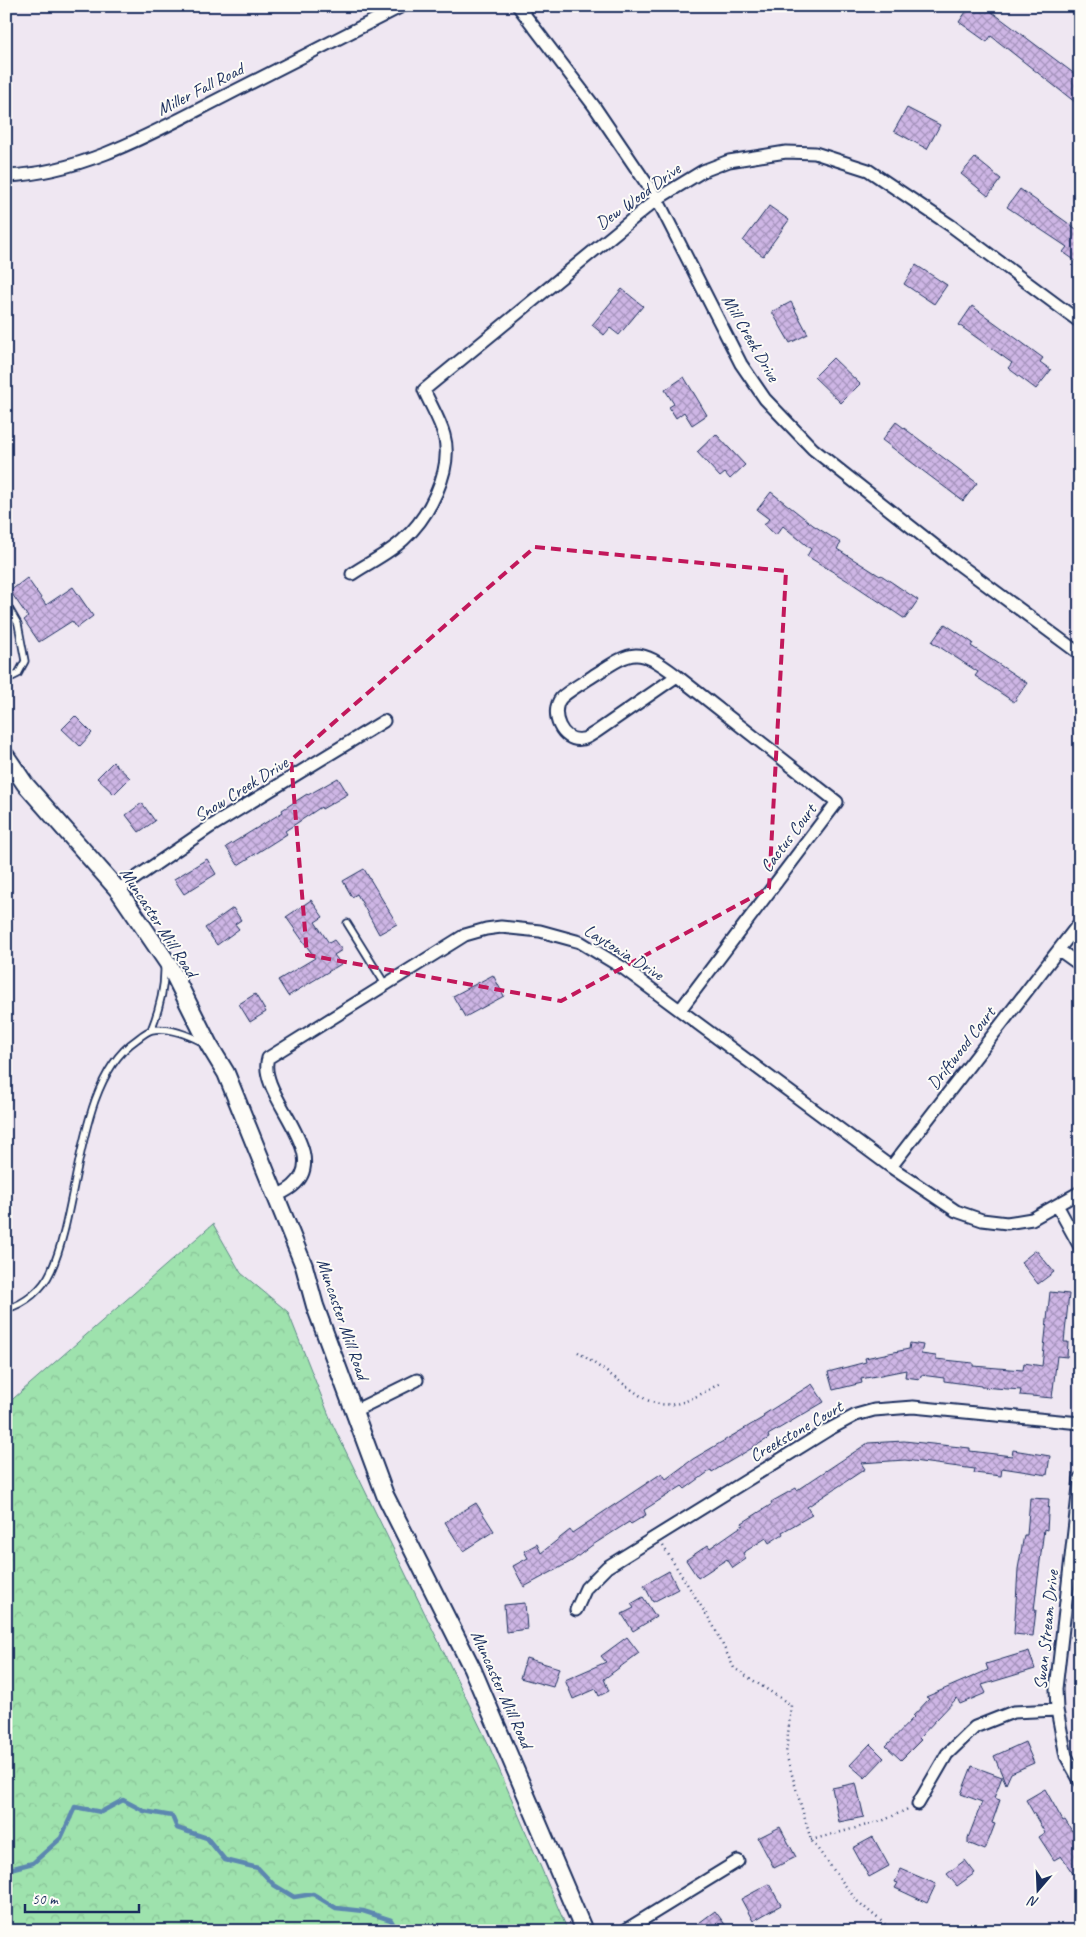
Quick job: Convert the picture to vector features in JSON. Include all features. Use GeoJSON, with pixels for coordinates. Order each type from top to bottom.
{"type":"FeatureCollection","features":[{"type":"Feature","properties":{"kind":"main road","name":"Muncaster Mill Road"},"geometry":{"type":"LineString","coordinates":[[6,756],[25,784],[118,890],[164,958],[209,1045],[226,1073],[304,1266],[316,1306],[385,1495],[472,1668],[584,1931]]}},
{"type":"Feature","properties":{"kind":"street","name":"Miller Fall Road"},"geometry":{"type":"LineString","coordinates":[[6,176],[32,175],[92,160],[160,129],[402,6]]}},
{"type":"Feature","properties":{"kind":"street","name":"Mill Creek Drive"},"geometry":{"type":"LineString","coordinates":[[518,6],[594,106],[657,199],[741,364],[765,399],[813,449],[953,560],[1080,654]]}},
{"type":"Feature","properties":{"kind":"street"},"geometry":{"type":"LineString","coordinates":[[1076,6],[1080,9]]}},
{"type":"Feature","properties":{"kind":"street","name":"Dew Wood Drive"},"geometry":{"type":"LineString","coordinates":[[352,574],[402,541],[421,522],[442,481],[445,461],[445,435],[424,390],[657,199],[703,171],[729,161],[786,152],[815,153],[868,170],[950,225],[1080,322]]}},
{"type":"Feature","properties":{"kind":"street","name":"Cactus Court"},"geometry":{"type":"LineString","coordinates":[[677,676],[582,740],[569,737],[560,729],[556,714],[561,699],[623,656],[643,655],[656,660],[677,676],[837,802],[680,1010]]}},
{"type":"Feature","properties":{"kind":"street","name":"Snow Creek Drive"},"geometry":{"type":"LineString","coordinates":[[118,890],[210,827],[384,721]]}},
{"type":"Feature","properties":{"kind":"street","name":"Driftwood Court"},"geometry":{"type":"LineString","coordinates":[[891,1166],[1080,922]]}},
{"type":"Feature","properties":{"kind":"street","name":"Laytonia Drive"},"geometry":{"type":"LineString","coordinates":[[276,1196],[294,1186],[303,1172],[305,1158],[301,1144],[269,1079],[265,1066],[268,1058],[465,935],[501,927],[540,931],[580,942],[648,985],[891,1166],[956,1211],[982,1220],[1007,1223],[1032,1219],[1080,1192]]}},
{"type":"Feature","properties":{"kind":"street"},"geometry":{"type":"LineString","coordinates":[[1059,950],[1080,965]]}},
{"type":"Feature","properties":{"kind":"street"},"geometry":{"type":"LineString","coordinates":[[1057,1205],[1080,1247]]}},
{"type":"Feature","properties":{"kind":"street"},"geometry":{"type":"LineString","coordinates":[[354,1411],[417,1380]]}},
{"type":"Feature","properties":{"kind":"street","name":"Creekstone Court"},"geometry":{"type":"LineString","coordinates":[[576,1610],[586,1588],[606,1567],[828,1430],[856,1416],[874,1410],[913,1406],[1080,1423]]}},
{"type":"Feature","properties":{"kind":"street","name":"Swan Stream Drive"},"geometry":{"type":"LineString","coordinates":[[1080,1478],[1056,1689],[1057,1710],[1066,1756],[1080,1781]]}},
{"type":"Feature","properties":{"kind":"street"},"geometry":{"type":"LineString","coordinates":[[918,1804],[947,1754],[975,1727],[1013,1712],[1057,1710]]}},
{"type":"Feature","properties":{"kind":"street"},"geometry":{"type":"LineString","coordinates":[[624,1931],[738,1861]]}},
{"type":"Feature","properties":{"kind":"lane"},"geometry":{"type":"LineString","coordinates":[[6,603],[18,624],[26,661],[18,674],[6,680]]}},
{"type":"Feature","properties":{"kind":"lane"},"geometry":{"type":"LineString","coordinates":[[347,923],[385,984]]}},
{"type":"Feature","properties":{"kind":"lane"},"geometry":{"type":"LineString","coordinates":[[6,1309],[18,1306],[35,1294],[51,1272],[63,1232],[82,1147],[98,1093],[114,1062],[131,1043],[151,1030],[157,1015],[164,978],[164,958]]}},
{"type":"Feature","properties":{"kind":"lane"},"geometry":{"type":"LineString","coordinates":[[151,1030],[180,1032],[209,1045]]}},
{"type":"Feature","properties":{"kind":"path"},"geometry":{"type":"LineString","coordinates":[[578,1352],[654,1404],[665,1406],[678,1404],[719,1384]]}},
{"type":"Feature","properties":{"kind":"path"},"geometry":{"type":"LineString","coordinates":[[657,1536],[713,1625],[734,1668],[791,1705],[786,1754],[812,1840],[857,1901],[893,1931]]}},
{"type":"Feature","properties":{"kind":"path"},"geometry":{"type":"LineString","coordinates":[[812,1840],[882,1821],[918,1804]]}},
{"type":"Feature","properties":{"kind":"highlighted area"},"geometry":{"type":"Polygon","coordinates":[[[535,547],[786,571],[769,888],[561,1001],[307,955],[291,760],[535,547]]]}},
{"type":"Feature","properties":{"kind":"green space"},"geometry":{"type":"Polygon","coordinates":[[[213,1224],[241,1273],[288,1312],[332,1423],[487,1741],[568,1931],[6,1931],[6,1405],[213,1224]]]}},
{"type":"Feature","properties":{"kind":"building"},"geometry":{"type":"Polygon","coordinates":[[[970,6],[984,6],[1080,78],[1080,106],[991,36],[987,42],[959,22],[970,6]]]}},
{"type":"Feature","properties":{"kind":"building"},"geometry":{"type":"Polygon","coordinates":[[[907,108],[940,125],[927,149],[894,131],[907,108]]]}},
{"type":"Feature","properties":{"kind":"building"},"geometry":{"type":"Polygon","coordinates":[[[975,158],[1001,179],[988,196],[961,174],[975,158]]]}},
{"type":"Feature","properties":{"kind":"building"},"geometry":{"type":"Polygon","coordinates":[[[1020,189],[1079,231],[1080,229],[1080,264],[1063,252],[1067,247],[1007,207],[1020,189]]]}},
{"type":"Feature","properties":{"kind":"building"},"geometry":{"type":"Polygon","coordinates":[[[769,206],[789,220],[763,256],[743,241],[769,206]]]}},
{"type":"Feature","properties":{"kind":"building"},"geometry":{"type":"Polygon","coordinates":[[[916,265],[947,285],[934,304],[904,284],[916,265]]]}},
{"type":"Feature","properties":{"kind":"building"},"geometry":{"type":"Polygon","coordinates":[[[622,289],[643,306],[619,335],[610,328],[604,335],[592,325],[622,289]]]}},
{"type":"Feature","properties":{"kind":"building"},"geometry":{"type":"Polygon","coordinates":[[[791,302],[808,334],[790,343],[772,312],[791,302]]]}},
{"type":"Feature","properties":{"kind":"building"},"geometry":{"type":"Polygon","coordinates":[[[972,306],[1043,358],[1040,362],[1051,370],[1036,389],[1008,368],[1012,363],[959,325],[972,306]]]}},
{"type":"Feature","properties":{"kind":"building"},"geometry":{"type":"Polygon","coordinates":[[[833,358],[860,384],[841,403],[814,377],[833,358]]]}},
{"type":"Feature","properties":{"kind":"building"},"geometry":{"type":"Polygon","coordinates":[[[684,377],[707,415],[692,425],[684,412],[676,418],[669,407],[674,404],[665,390],[684,377]]]}},
{"type":"Feature","properties":{"kind":"building"},"geometry":{"type":"Polygon","coordinates":[[[896,422],[977,483],[963,501],[882,440],[896,422]]]}},
{"type":"Feature","properties":{"kind":"building"},"geometry":{"type":"Polygon","coordinates":[[[716,434],[745,465],[730,479],[725,473],[720,477],[697,452],[716,434]]]}},
{"type":"Feature","properties":{"kind":"building"},"geometry":{"type":"Polygon","coordinates":[[[771,492],[813,525],[841,543],[837,549],[918,600],[905,619],[807,556],[811,549],[783,526],[776,535],[764,525],[769,519],[757,510],[771,492]]]}},
{"type":"Feature","properties":{"kind":"building"},"geometry":{"type":"Polygon","coordinates":[[[27,578],[46,605],[73,587],[93,616],[77,628],[72,621],[39,642],[24,620],[28,617],[10,591],[27,578]]]}},
{"type":"Feature","properties":{"kind":"building"},"geometry":{"type":"Polygon","coordinates":[[[945,624],[973,643],[971,646],[1027,683],[1014,702],[975,676],[978,672],[932,642],[945,624]]]}},
{"type":"Feature","properties":{"kind":"building"},"geometry":{"type":"Polygon","coordinates":[[[75,716],[92,733],[80,746],[62,729],[75,716]]]}},
{"type":"Feature","properties":{"kind":"building"},"geometry":{"type":"Polygon","coordinates":[[[113,762],[130,778],[114,794],[97,778],[113,762]]]}},
{"type":"Feature","properties":{"kind":"building"},"geometry":{"type":"Polygon","coordinates":[[[338,778],[348,794],[322,809],[321,807],[285,831],[287,834],[238,865],[226,847],[283,812],[282,810],[307,794],[338,778]]]}},
{"type":"Feature","properties":{"kind":"building"},"geometry":{"type":"Polygon","coordinates":[[[142,803],[155,821],[139,832],[126,815],[142,803]]]}},
{"type":"Feature","properties":{"kind":"building"},"geometry":{"type":"Polygon","coordinates":[[[207,859],[216,874],[184,894],[174,879],[207,859]]]}},
{"type":"Feature","properties":{"kind":"building"},"geometry":{"type":"Polygon","coordinates":[[[364,869],[397,924],[379,934],[357,894],[352,897],[343,881],[364,869]]]}},
{"type":"Feature","properties":{"kind":"building"},"geometry":{"type":"Polygon","coordinates":[[[311,900],[323,917],[315,922],[329,943],[334,940],[342,950],[334,955],[341,964],[288,996],[278,980],[315,958],[286,917],[311,900]]]}},
{"type":"Feature","properties":{"kind":"building"},"geometry":{"type":"Polygon","coordinates":[[[233,908],[241,920],[235,924],[239,929],[217,945],[205,928],[233,908]]]}},
{"type":"Feature","properties":{"kind":"building"},"geometry":{"type":"Polygon","coordinates":[[[493,975],[504,996],[465,1017],[453,996],[493,975]]]}},
{"type":"Feature","properties":{"kind":"building"},"geometry":{"type":"Polygon","coordinates":[[[255,994],[266,1012],[250,1022],[239,1004],[255,994]]]}},
{"type":"Feature","properties":{"kind":"building"},"geometry":{"type":"Polygon","coordinates":[[[1036,1250],[1054,1272],[1038,1284],[1021,1262],[1036,1250]]]}},
{"type":"Feature","properties":{"kind":"building"},"geometry":{"type":"Polygon","coordinates":[[[1050,1292],[1069,1294],[1064,1342],[1068,1342],[1067,1357],[1057,1356],[1052,1398],[1020,1395],[1021,1390],[981,1387],[944,1381],[944,1378],[921,1375],[920,1379],[905,1377],[906,1370],[861,1379],[862,1383],[833,1390],[828,1372],[866,1362],[865,1358],[909,1349],[910,1343],[923,1345],[921,1354],[936,1356],[936,1359],[973,1363],[973,1366],[1023,1370],[1024,1363],[1042,1366],[1050,1292]]]}},
{"type":"Feature","properties":{"kind":"building"},"geometry":{"type":"Polygon","coordinates":[[[812,1384],[824,1402],[768,1435],[769,1438],[712,1472],[711,1470],[685,1489],[682,1486],[644,1510],[646,1515],[631,1524],[629,1522],[591,1546],[572,1561],[524,1587],[513,1566],[528,1558],[524,1551],[537,1544],[541,1553],[570,1530],[572,1533],[662,1473],[666,1479],[693,1459],[764,1417],[763,1415],[812,1384]]]}},
{"type":"Feature","properties":{"kind":"building"},"geometry":{"type":"Polygon","coordinates":[[[904,1441],[970,1448],[970,1451],[1012,1456],[1013,1450],[1050,1456],[1047,1475],[1002,1468],[1001,1476],[974,1473],[975,1469],[905,1460],[861,1463],[865,1469],[807,1507],[812,1515],[782,1532],[783,1534],[769,1543],[766,1538],[743,1553],[746,1559],[733,1568],[727,1559],[698,1578],[686,1560],[708,1545],[710,1548],[743,1525],[742,1523],[772,1504],[771,1502],[796,1488],[797,1490],[868,1443],[904,1441]]]}},
{"type":"Feature","properties":{"kind":"building"},"geometry":{"type":"Polygon","coordinates":[[[1030,1498],[1049,1499],[1047,1530],[1044,1529],[1034,1610],[1036,1610],[1033,1636],[1014,1634],[1018,1569],[1024,1535],[1027,1535],[1030,1498]]]}},
{"type":"Feature","properties":{"kind":"building"},"geometry":{"type":"Polygon","coordinates":[[[476,1503],[494,1531],[463,1551],[445,1522],[476,1503]]]}},
{"type":"Feature","properties":{"kind":"building"},"geometry":{"type":"Polygon","coordinates":[[[669,1571],[678,1589],[653,1602],[644,1585],[669,1571]]]}},
{"type":"Feature","properties":{"kind":"building"},"geometry":{"type":"Polygon","coordinates":[[[643,1597],[656,1617],[633,1631],[622,1614],[634,1608],[631,1604],[643,1597]]]}},
{"type":"Feature","properties":{"kind":"building"},"geometry":{"type":"Polygon","coordinates":[[[525,1603],[527,1629],[506,1632],[504,1605],[525,1603]]]}},
{"type":"Feature","properties":{"kind":"building"},"geometry":{"type":"Polygon","coordinates":[[[627,1637],[639,1653],[604,1679],[609,1691],[599,1696],[596,1689],[573,1699],[565,1680],[606,1662],[601,1656],[627,1637]]]}},
{"type":"Feature","properties":{"kind":"building"},"geometry":{"type":"Polygon","coordinates":[[[1029,1651],[1035,1669],[982,1685],[986,1693],[960,1704],[957,1698],[901,1760],[886,1746],[929,1699],[926,1697],[988,1670],[986,1664],[1029,1651]]]}},
{"type":"Feature","properties":{"kind":"building"},"geometry":{"type":"Polygon","coordinates":[[[526,1658],[559,1668],[553,1687],[520,1678],[526,1658]]]}},
{"type":"Feature","properties":{"kind":"building"},"geometry":{"type":"Polygon","coordinates":[[[1025,1742],[1034,1763],[1011,1773],[1006,1784],[994,1756],[1025,1742]]]}},
{"type":"Feature","properties":{"kind":"building"},"geometry":{"type":"Polygon","coordinates":[[[870,1744],[884,1758],[865,1778],[850,1765],[870,1744]]]}},
{"type":"Feature","properties":{"kind":"building"},"geometry":{"type":"Polygon","coordinates":[[[972,1766],[1002,1777],[994,1798],[1000,1800],[992,1823],[995,1824],[985,1850],[968,1843],[968,1838],[982,1802],[961,1794],[972,1766]]]}},
{"type":"Feature","properties":{"kind":"building"},"geometry":{"type":"Polygon","coordinates":[[[856,1783],[864,1817],[839,1822],[832,1788],[856,1783]]]}},
{"type":"Feature","properties":{"kind":"building"},"geometry":{"type":"Polygon","coordinates":[[[1045,1789],[1063,1821],[1065,1820],[1072,1831],[1080,1826],[1080,1884],[1061,1856],[1054,1860],[1039,1837],[1045,1833],[1026,1800],[1045,1789]]]}},
{"type":"Feature","properties":{"kind":"building"},"geometry":{"type":"Polygon","coordinates":[[[780,1827],[796,1857],[774,1868],[758,1838],[780,1827]]]}},
{"type":"Feature","properties":{"kind":"building"},"geometry":{"type":"Polygon","coordinates":[[[873,1837],[889,1866],[869,1877],[853,1848],[873,1837]]]}},
{"type":"Feature","properties":{"kind":"building"},"geometry":{"type":"Polygon","coordinates":[[[965,1860],[975,1873],[957,1886],[947,1874],[965,1860]]]}},
{"type":"Feature","properties":{"kind":"building"},"geometry":{"type":"Polygon","coordinates":[[[901,1869],[936,1884],[927,1903],[895,1888],[898,1883],[895,1882],[901,1869]]]}},
{"type":"Feature","properties":{"kind":"building"},"geometry":{"type":"Polygon","coordinates":[[[769,1884],[781,1905],[753,1921],[741,1899],[769,1884]]]}},
{"type":"Feature","properties":{"kind":"building"},"geometry":{"type":"Polygon","coordinates":[[[715,1911],[730,1931],[688,1931],[715,1911]]]}},
{"type":"Feature","properties":{"kind":"waterway"},"geometry":{"type":"LineString","coordinates":[[6,1870],[33,1863],[61,1838],[75,1807],[101,1812],[123,1800],[144,1811],[172,1816],[177,1828],[207,1838],[225,1860],[258,1868],[274,1885],[294,1897],[313,1894],[336,1908],[363,1911],[391,1920],[397,1931]]}}]}
